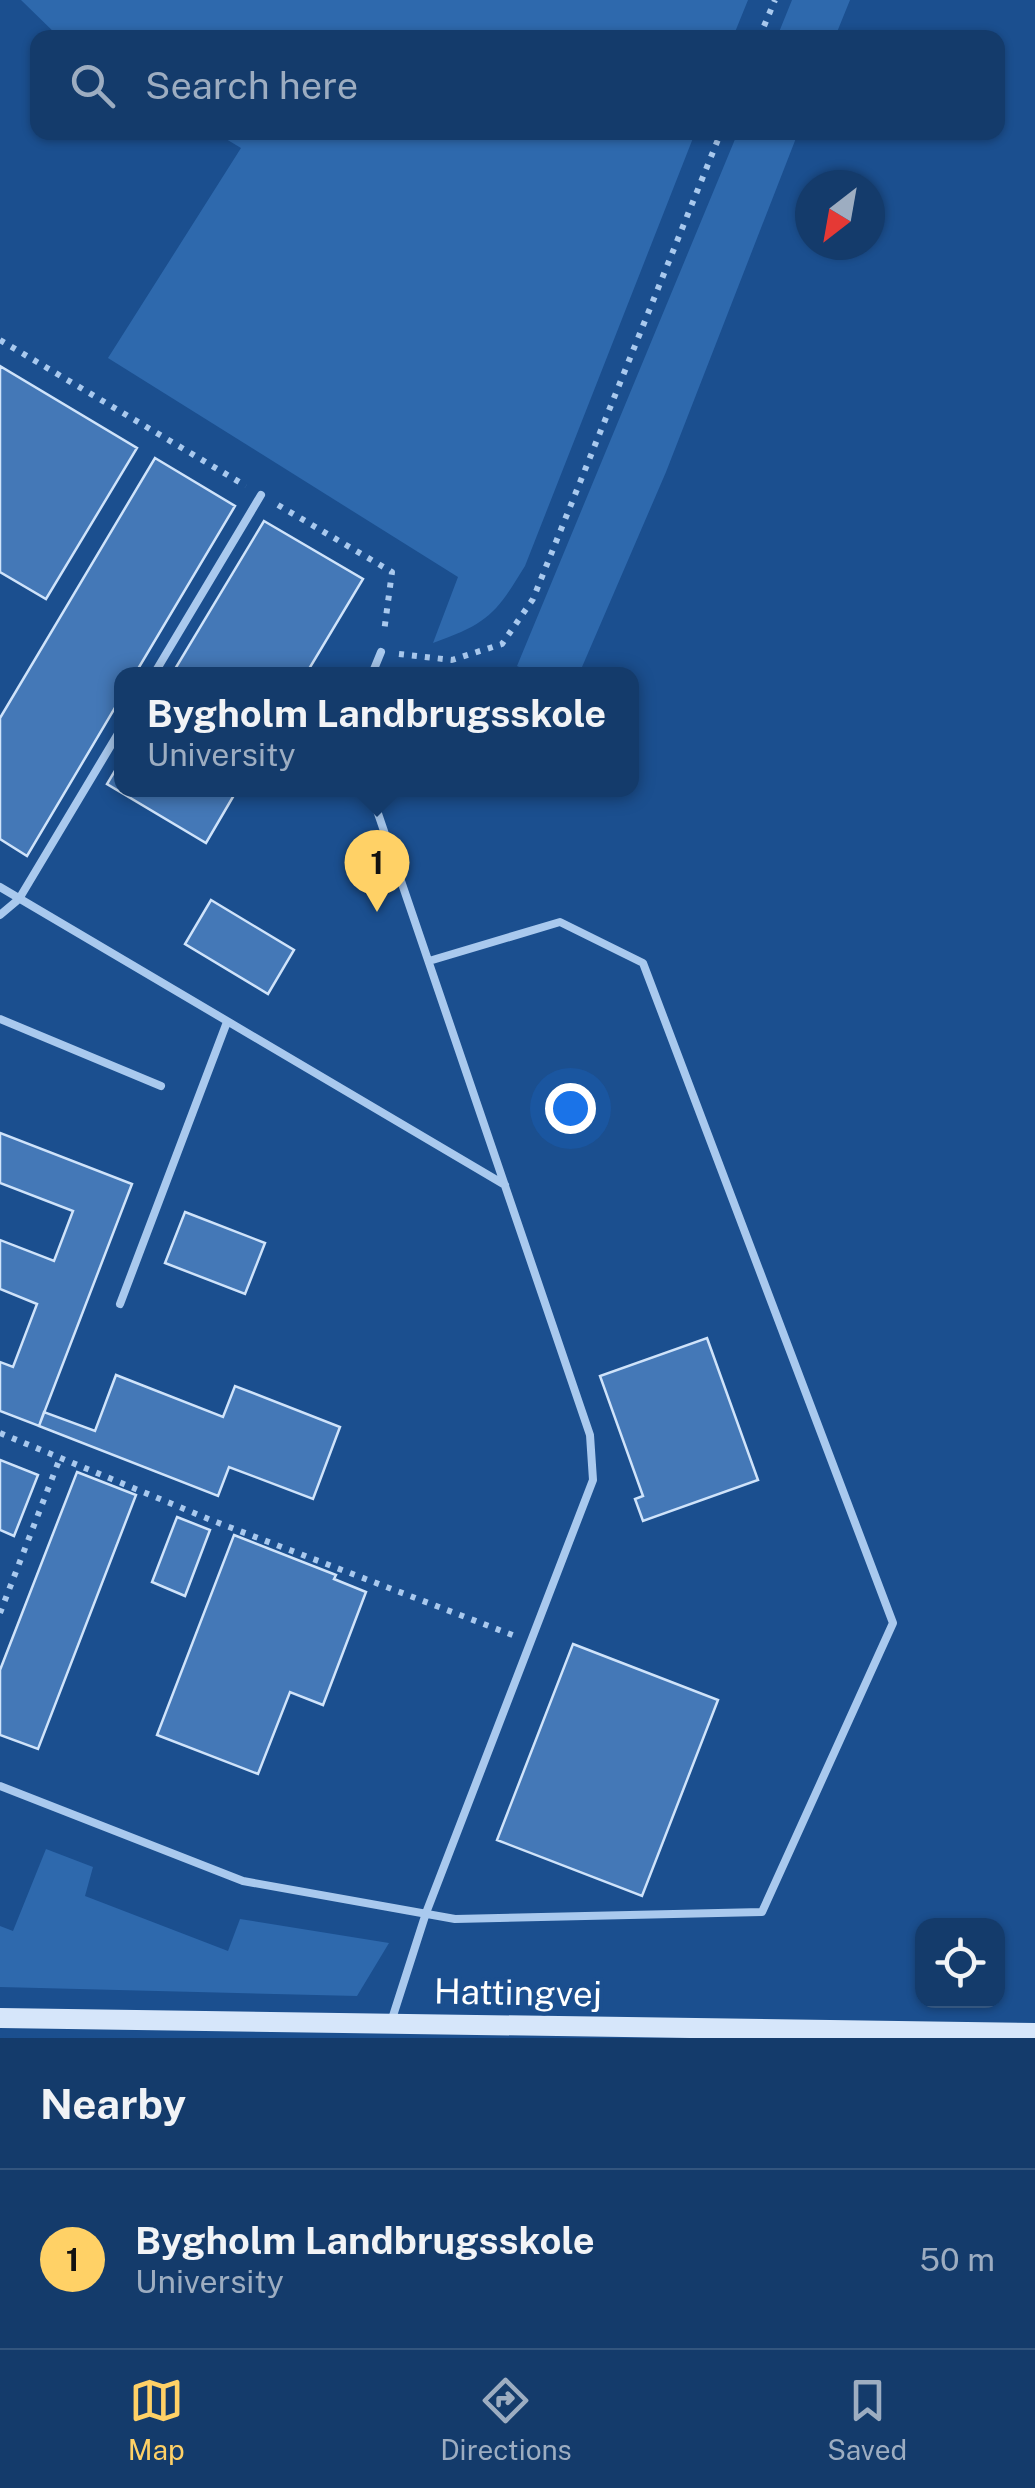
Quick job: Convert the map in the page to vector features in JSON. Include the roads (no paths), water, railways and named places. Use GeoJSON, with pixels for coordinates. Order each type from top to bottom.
{"type":"FeatureCollection","features":[{"type":"Feature","properties":{"kind":"street","name":"Hattingvej"},"geometry":{"type":"LineString","coordinates":[[0,2018],[1035,2033]]}},
{"type":"Feature","properties":{"kind":"lane"},"geometry":{"type":"LineString","coordinates":[[158,667],[261,495]]}},
{"type":"Feature","properties":{"kind":"lane"},"geometry":{"type":"LineString","coordinates":[[375,667],[381,652]]}},
{"type":"Feature","properties":{"kind":"lane"},"geometry":{"type":"LineString","coordinates":[[0,915],[19,899],[114,740]]}},
{"type":"Feature","properties":{"kind":"lane"},"geometry":{"type":"LineString","coordinates":[[372,797],[590,1435],[592,1480],[426,1912],[390,2024]]}},
{"type":"Feature","properties":{"kind":"lane"},"geometry":{"type":"LineString","coordinates":[[0,888],[505,1186]]}},
{"type":"Feature","properties":{"kind":"lane"},"geometry":{"type":"LineString","coordinates":[[0,1786],[243,1881],[455,1919],[762,1912],[894,1624],[643,963],[560,922],[429,960]]}},
{"type":"Feature","properties":{"kind":"lane"},"geometry":{"type":"LineString","coordinates":[[0,1019],[161,1086]]}},
{"type":"Feature","properties":{"kind":"lane"},"geometry":{"type":"LineString","coordinates":[[120,1304],[227,1022]]}},
{"type":"Feature","properties":{"kind":"place","name":"Bygholm Landbrugsskole"},"geometry":{"type":"Point","coordinates":[377,912]}}]}
